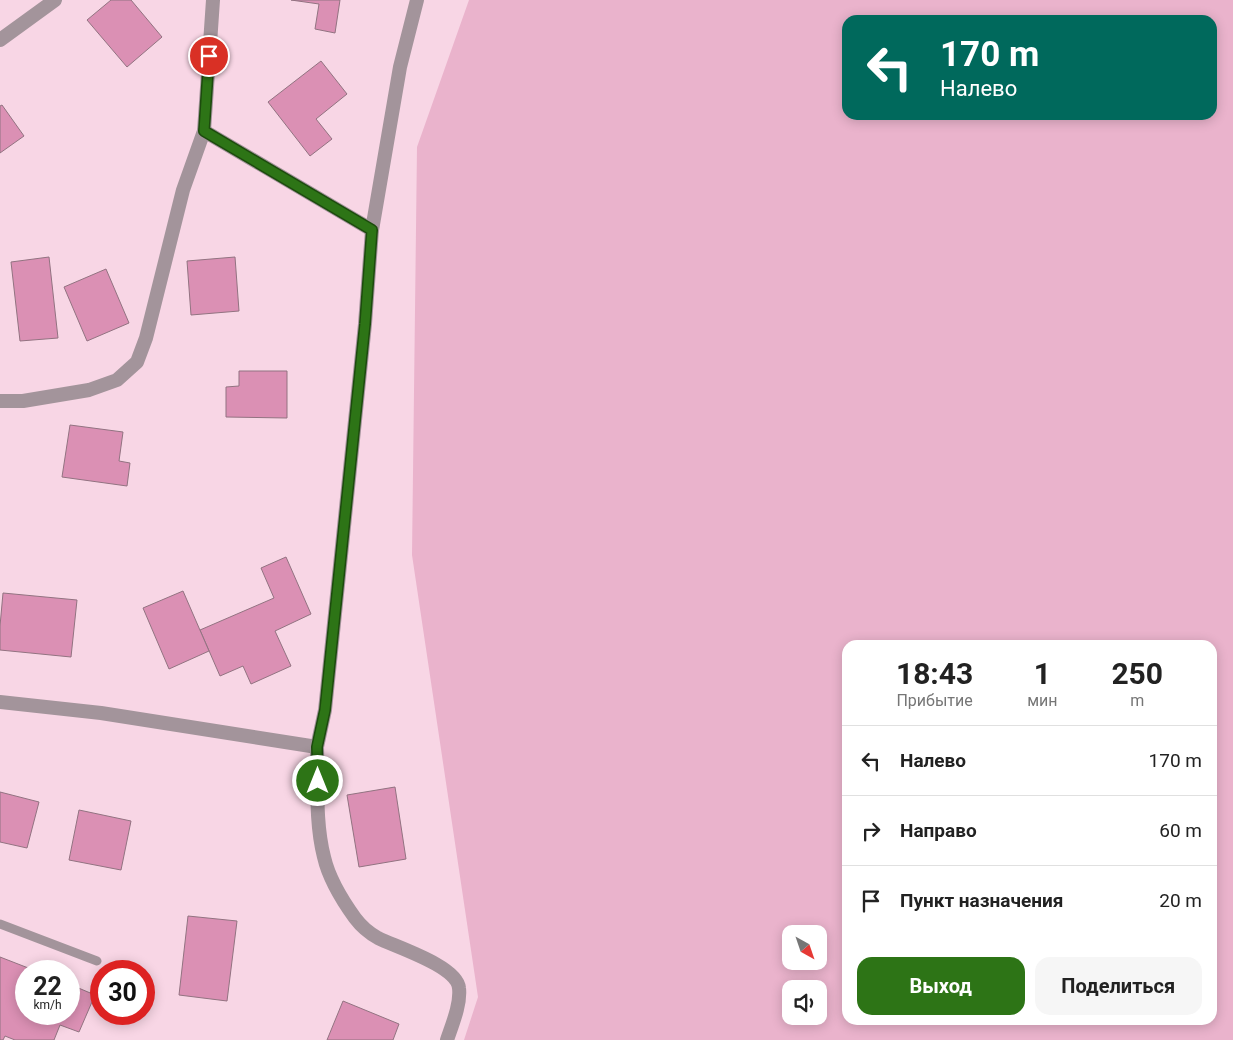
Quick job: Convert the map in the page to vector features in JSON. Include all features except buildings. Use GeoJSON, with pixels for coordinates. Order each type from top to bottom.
{"type":"FeatureCollection","features":[{"type":"Feature","properties":{"kind":"street"},"geometry":{"type":"LineString","coordinates":[[0,40],[55,0]]}},
{"type":"Feature","properties":{"kind":"street"},"geometry":{"type":"LineString","coordinates":[[0,401],[23,400],[89,390],[116,380],[137,362],[146,338],[183,190],[204,131],[213,0]]}},
{"type":"Feature","properties":{"kind":"street"},"geometry":{"type":"LineString","coordinates":[[416,0],[400,67],[372,230],[365,324],[325,710],[317,747],[318,814],[324,858],[332,882],[354,917],[364,928],[378,938],[405,949],[445,970],[455,978],[459,986],[459,998],[447,1040]]}},
{"type":"Feature","properties":{"kind":"street"},"geometry":{"type":"LineString","coordinates":[[204,131],[372,230]]}},
{"type":"Feature","properties":{"kind":"street"},"geometry":{"type":"LineString","coordinates":[[0,702],[102,713],[317,747]]}},
{"type":"Feature","properties":{"kind":"lane"},"geometry":{"type":"LineString","coordinates":[[0,924],[94,960]]}},
{"type":"Feature","properties":{"kind":"shaded area"},"geometry":{"type":"Polygon","coordinates":[[[469,0],[1233,0],[1233,1040],[464,1040],[478,997],[412,555],[417,147],[469,0]]]}},
{"type":"Feature","properties":{"kind":"route"},"geometry":{"type":"LineString","coordinates":[[209,56],[204,131],[372,230],[365,324],[325,710],[317,747],[318,781]]}}]}
